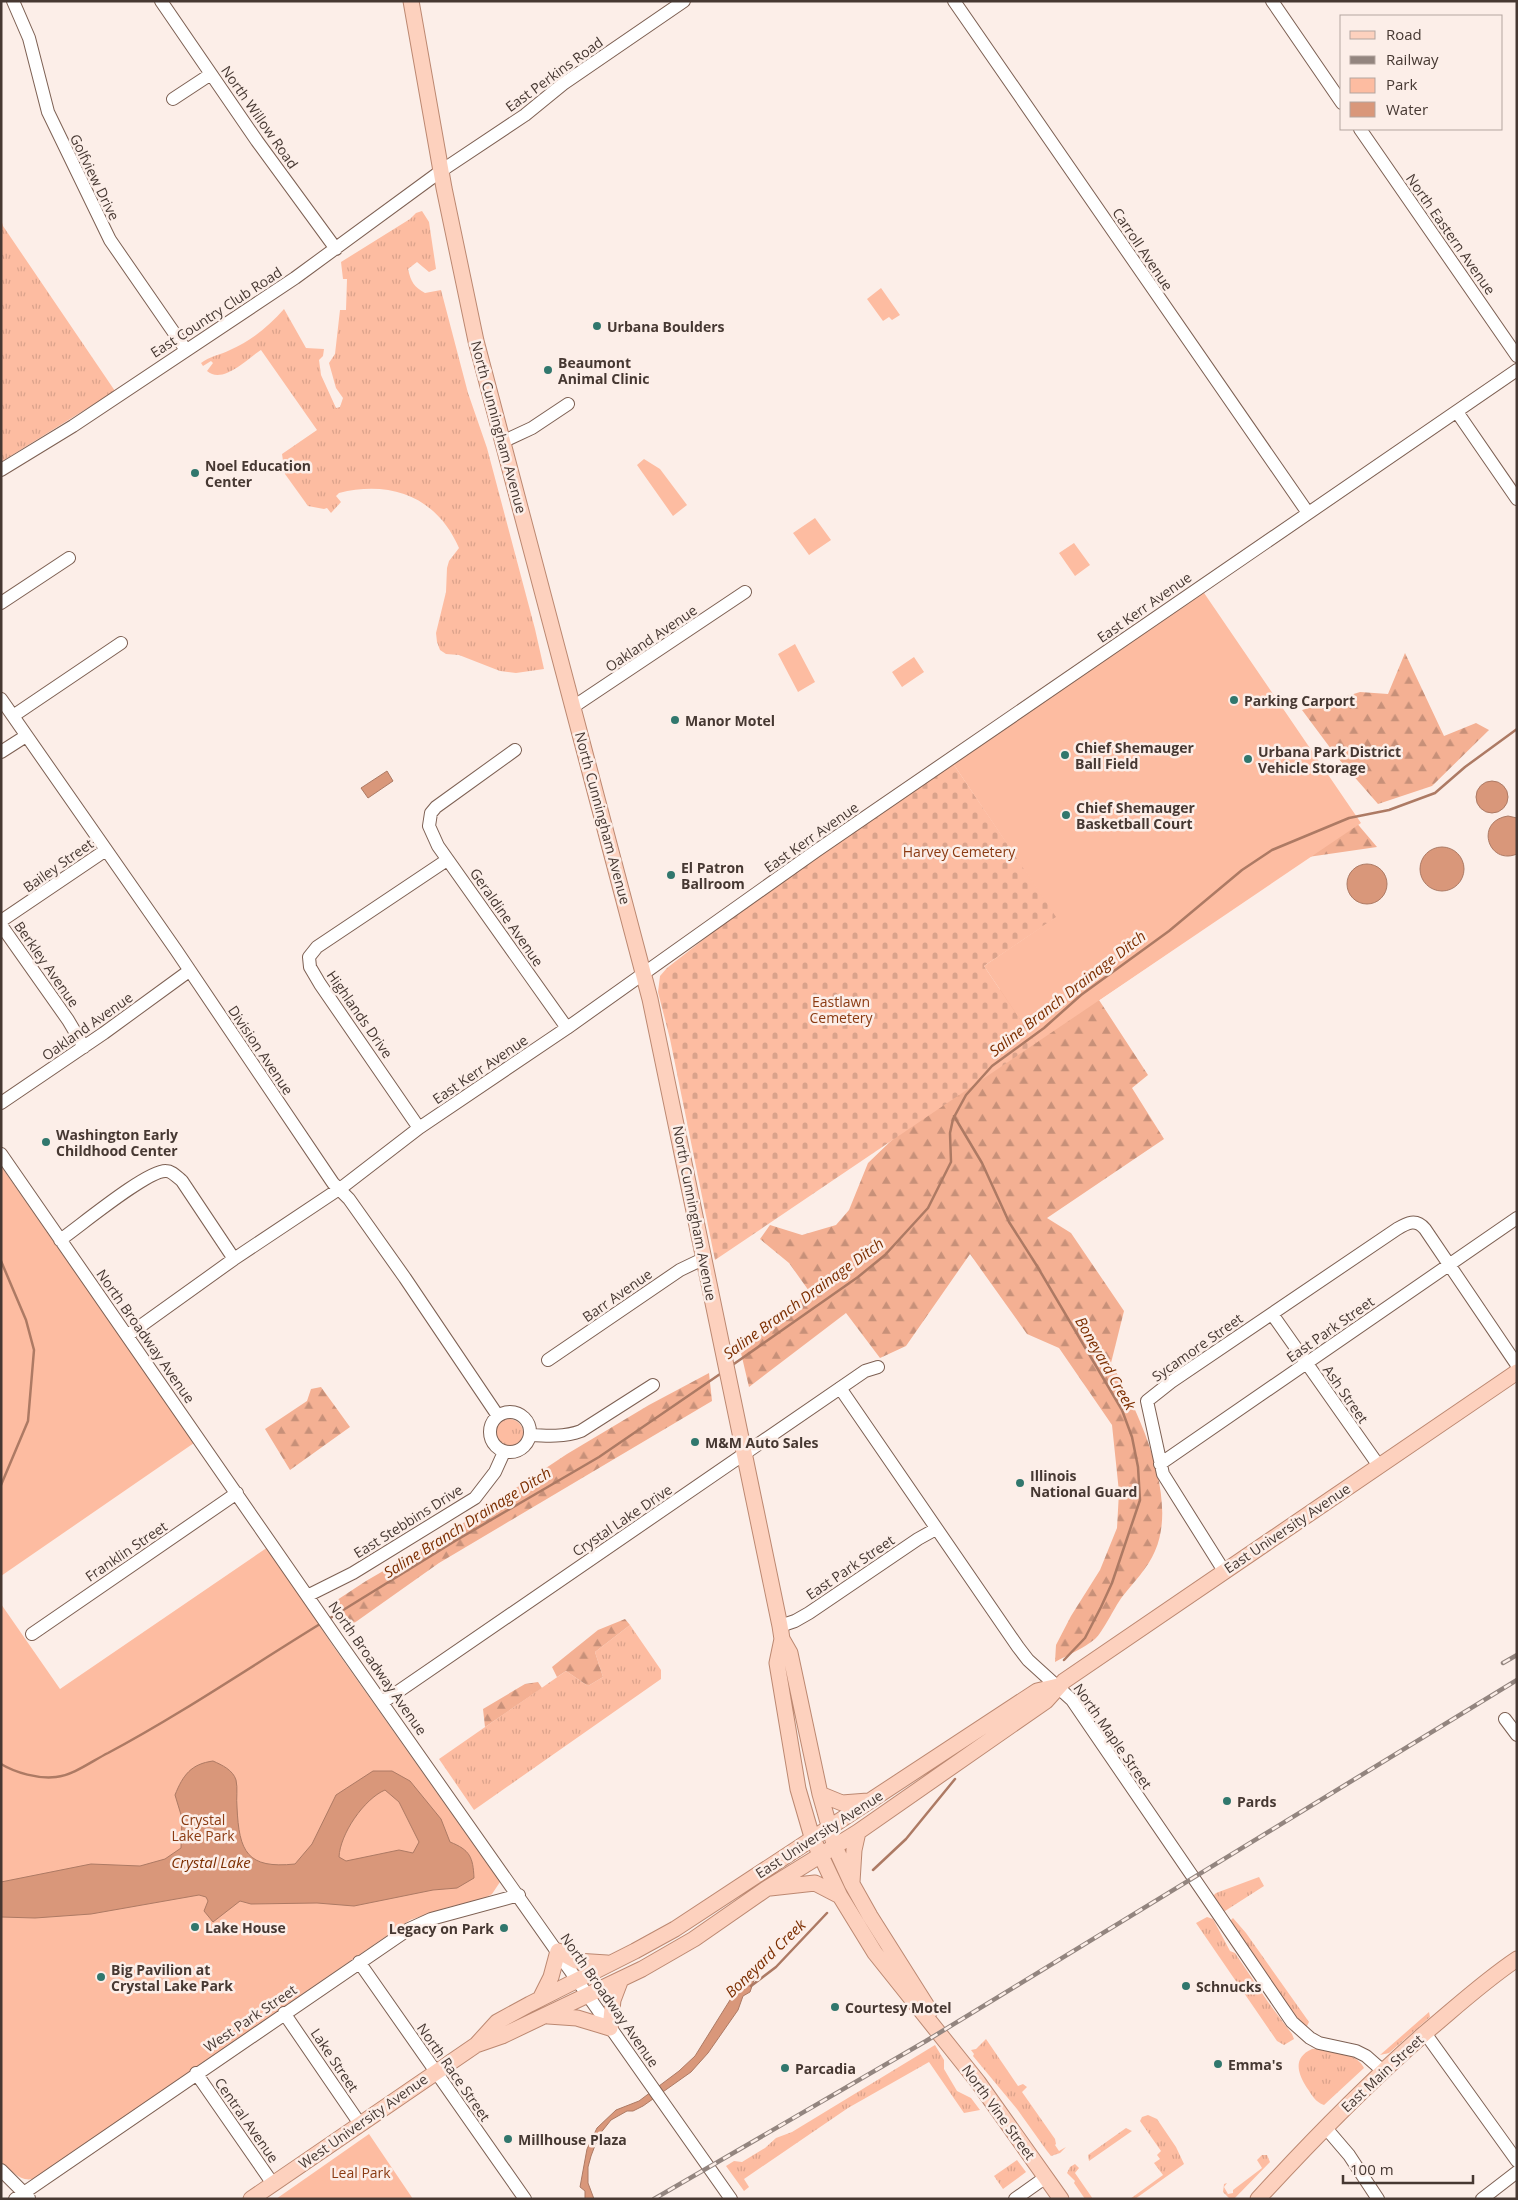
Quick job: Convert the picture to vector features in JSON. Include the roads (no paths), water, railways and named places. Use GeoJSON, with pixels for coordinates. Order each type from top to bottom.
{"type":"FeatureCollection","features":[{"type":"Feature","properties":{"kind":"main road","name":"North Cunningham Avenue"},"geometry":{"type":"LineString","coordinates":[[411,1],[441,171],[476,341],[644,974],[666,1067],[781,1632],[790,1653],[820,1794],[835,1847]]}},
{"type":"Feature","properties":{"kind":"main road","name":"East University Avenue"},"geometry":{"type":"LineString","coordinates":[[588,1996],[694,1939],[766,1888],[858,1832],[1046,1700],[1058,1686],[1224,1570],[1517,1372]]}},
{"type":"Feature","properties":{"kind":"main road","name":"North Cunningham Avenue"},"geometry":{"type":"LineString","coordinates":[[781,1632],[777,1663],[798,1790],[812,1837],[820,1855]]}},
{"type":"Feature","properties":{"kind":"main road","name":"East University Avenue"},"geometry":{"type":"LineString","coordinates":[[577,1980],[612,1963],[674,1928],[1037,1691],[1058,1686]]}},
{"type":"Feature","properties":{"kind":"main road"},"geometry":{"type":"LineString","coordinates":[[820,1794],[842,1803],[870,1800]]}},
{"type":"Feature","properties":{"kind":"main road"},"geometry":{"type":"LineString","coordinates":[[852,1884],[854,1850],[858,1832]]}},
{"type":"Feature","properties":{"kind":"main road","name":"North Vine Street"},"geometry":{"type":"LineString","coordinates":[[835,1847],[852,1884],[929,2009],[935,2027]]}},
{"type":"Feature","properties":{"kind":"main road","name":"North Vine Street"},"geometry":{"type":"LineString","coordinates":[[820,1855],[840,1896],[875,1953],[978,2082],[1061,2199]]}},
{"type":"Feature","properties":{"kind":"main road"},"geometry":{"type":"LineString","coordinates":[[766,1888],[815,1883],[840,1896]]}},
{"type":"Feature","properties":{"kind":"main road"},"geometry":{"type":"LineString","coordinates":[[540,1999],[551,1977],[558,1951],[576,1961],[612,1963]]}},
{"type":"Feature","properties":{"kind":"main road","name":"East Main Street"},"geometry":{"type":"LineString","coordinates":[[1258,2199],[1401,2052],[1487,1981],[1517,1959]]}},
{"type":"Feature","properties":{"kind":"main road"},"geometry":{"type":"LineString","coordinates":[[544,2016],[577,2018],[610,2028],[613,2000],[621,1979]]}},
{"type":"Feature","properties":{"kind":"main road","name":"West University Avenue"},"geometry":{"type":"LineString","coordinates":[[251,2199],[476,2045],[497,2022],[577,1980]]}},
{"type":"Feature","properties":{"kind":"main road","name":"West University Avenue"},"geometry":{"type":"LineString","coordinates":[[476,2045],[502,2036],[588,1996]]}},
{"type":"Feature","properties":{"kind":"street","name":"Golfview Drive"},"geometry":{"type":"LineString","coordinates":[[13,1],[29,38],[48,112],[100,221],[130,270],[186,350]]}},
{"type":"Feature","properties":{"kind":"street","name":"North Willow Road"},"geometry":{"type":"LineString","coordinates":[[161,1],[336,248]]}},
{"type":"Feature","properties":{"kind":"street","name":"East Perkins Road"},"geometry":{"type":"LineString","coordinates":[[441,171],[525,115],[563,84],[684,1]]}},
{"type":"Feature","properties":{"kind":"street","name":"Carroll Avenue"},"geometry":{"type":"LineString","coordinates":[[954,1],[1308,513]]}},
{"type":"Feature","properties":{"kind":"street"},"geometry":{"type":"LineString","coordinates":[[1272,1],[1340,99]]}},
{"type":"Feature","properties":{"kind":"street"},"geometry":{"type":"LineString","coordinates":[[174,99],[211,74]]}},
{"type":"Feature","properties":{"kind":"street","name":"North Eastern Avenue"},"geometry":{"type":"LineString","coordinates":[[1361,130],[1517,356]]}},
{"type":"Feature","properties":{"kind":"street","name":"East Country Club Road"},"geometry":{"type":"LineString","coordinates":[[1,470],[73,426],[295,278],[441,171]]}},
{"type":"Feature","properties":{"kind":"street","name":"East Kerr Avenue"},"geometry":{"type":"LineString","coordinates":[[128,1336],[234,1260],[339,1189],[419,1128],[567,1028],[823,846],[1517,370]]}},
{"type":"Feature","properties":{"kind":"street"},"geometry":{"type":"LineString","coordinates":[[502,442],[532,428],[568,404]]}},
{"type":"Feature","properties":{"kind":"street"},"geometry":{"type":"LineString","coordinates":[[1457,412],[1517,499]]}},
{"type":"Feature","properties":{"kind":"street"},"geometry":{"type":"LineString","coordinates":[[1,603],[69,558]]}},
{"type":"Feature","properties":{"kind":"street","name":"Oakland Avenue"},"geometry":{"type":"LineString","coordinates":[[573,707],[745,592]]}},
{"type":"Feature","properties":{"kind":"street"},"geometry":{"type":"LineString","coordinates":[[12,716],[121,643]]}},
{"type":"Feature","properties":{"kind":"street","name":"Division Avenue"},"geometry":{"type":"LineString","coordinates":[[1,700],[339,1189],[405,1278],[498,1416]]}},
{"type":"Feature","properties":{"kind":"street"},"geometry":{"type":"LineString","coordinates":[[1,752],[26,736]]}},
{"type":"Feature","properties":{"kind":"street","name":"Geraldine Avenue"},"geometry":{"type":"LineString","coordinates":[[515,750],[436,807],[429,820],[430,830],[448,860],[567,1028]]}},
{"type":"Feature","properties":{"kind":"street","name":"Bailey Street"},"geometry":{"type":"LineString","coordinates":[[1,920],[106,850]]}},
{"type":"Feature","properties":{"kind":"street","name":"Highlands Drive"},"geometry":{"type":"LineString","coordinates":[[419,1128],[320,984],[309,962],[312,952],[317,947],[448,860]]}},
{"type":"Feature","properties":{"kind":"street","name":"Berkley Avenue"},"geometry":{"type":"LineString","coordinates":[[1,925],[68,1020],[84,1047]]}},
{"type":"Feature","properties":{"kind":"street","name":"Oakland Avenue"},"geometry":{"type":"LineString","coordinates":[[1,1103],[84,1047],[189,971]]}},
{"type":"Feature","properties":{"kind":"street","name":"North Broadway Avenue"},"geometry":{"type":"LineString","coordinates":[[1,1154],[309,1595],[337,1638],[731,2199]]}},
{"type":"Feature","properties":{"kind":"street"},"geometry":{"type":"LineString","coordinates":[[60,1240],[148,1176],[165,1170],[175,1174],[182,1181],[234,1260]]}},
{"type":"Feature","properties":{"kind":"street","name":"East Park Street"},"geometry":{"type":"LineString","coordinates":[[1160,1464],[1517,1218]]}},
{"type":"Feature","properties":{"kind":"street"},"geometry":{"type":"LineString","coordinates":[[1272,1314],[1406,1224],[1418,1223],[1425,1229],[1517,1365]]}},
{"type":"Feature","properties":{"kind":"street","name":"Barr Avenue"},"geometry":{"type":"LineString","coordinates":[[548,1360],[680,1270],[705,1258]]}},
{"type":"Feature","properties":{"kind":"street","name":"Ash Street"},"geometry":{"type":"LineString","coordinates":[[1272,1314],[1379,1466]]}},
{"type":"Feature","properties":{"kind":"street","name":"Sycamore Street"},"geometry":{"type":"LineString","coordinates":[[1224,1570],[1168,1483],[1160,1464],[1147,1401],[1171,1382],[1272,1314]]}},
{"type":"Feature","properties":{"kind":"street","name":"Crystal Lake Drive"},"geometry":{"type":"LineString","coordinates":[[383,1702],[865,1371],[878,1366]]}},
{"type":"Feature","properties":{"kind":"street"},"geometry":{"type":"LineString","coordinates":[[530,1435],[574,1434],[653,1385]]}},
{"type":"Feature","properties":{"kind":"street","name":"North Maple Street"},"geometry":{"type":"LineString","coordinates":[[840,1388],[1021,1652],[1072,1700],[1292,2022],[1310,2038],[1319,2043],[1356,2051],[1366,2056],[1383,2071]]}},
{"type":"Feature","properties":{"kind":"street"},"geometry":{"type":"LineString","coordinates":[[510,1412],[523,1417],[527,1422],[530,1435],[528,1442],[518,1451],[504,1452],[494,1445],[491,1439],[491,1427],[498,1416],[510,1412]]}},
{"type":"Feature","properties":{"kind":"street","name":"East Stebbins Drive"},"geometry":{"type":"LineString","coordinates":[[309,1595],[353,1574],[475,1498],[495,1472],[504,1452]]}},
{"type":"Feature","properties":{"kind":"street","name":"Franklin Street"},"geometry":{"type":"LineString","coordinates":[[32,1634],[237,1492]]}},
{"type":"Feature","properties":{"kind":"street","name":"East Park Street"},"geometry":{"type":"LineString","coordinates":[[781,1632],[918,1539],[936,1529]]}},
{"type":"Feature","properties":{"kind":"street"},"geometry":{"type":"LineString","coordinates":[[1504,1719],[1517,1735]]}},
{"type":"Feature","properties":{"kind":"street","name":"West Park Street"},"geometry":{"type":"LineString","coordinates":[[23,2197],[196,2073],[358,1962],[421,1922],[519,1895]]}},
{"type":"Feature","properties":{"kind":"street","name":"North Race Street"},"geometry":{"type":"LineString","coordinates":[[358,1962],[525,2199]]}},
{"type":"Feature","properties":{"kind":"street","name":"Lake Street"},"geometry":{"type":"LineString","coordinates":[[284,2013],[360,2124]]}},
{"type":"Feature","properties":{"kind":"street"},"geometry":{"type":"LineString","coordinates":[[1426,2033],[1517,2161]]}},
{"type":"Feature","properties":{"kind":"street","name":"Central Avenue"},"geometry":{"type":"LineString","coordinates":[[196,2073],[273,2184]]}},
{"type":"Feature","properties":{"kind":"street"},"geometry":{"type":"LineString","coordinates":[[1326,2127],[1349,2155],[1378,2199]]}},
{"type":"Feature","properties":{"kind":"street"},"geometry":{"type":"LineString","coordinates":[[1,2170],[23,2197]]}},
{"type":"Feature","properties":{"kind":"street"},"geometry":{"type":"LineString","coordinates":[[1482,2199],[1517,2172]]}},
{"type":"Feature","properties":{"kind":"street"},"geometry":{"type":"LineString","coordinates":[[1016,2199],[1046,2177]]}},
{"type":"Feature","properties":{"kind":"water"},"geometry":{"type":"Polygon","coordinates":[[[387,771],[393,781],[368,798],[361,788],[387,771]]]}},
{"type":"Feature","properties":{"kind":"water"},"geometry":{"type":"Polygon","coordinates":[[[1492,781],[1498,782],[1503,786],[1507,791],[1507,803],[1503,808],[1498,812],[1492,813],[1486,812],[1481,808],[1477,803],[1476,797],[1477,791],[1481,786],[1486,782],[1492,781]]]}},
{"type":"Feature","properties":{"kind":"water"},"geometry":{"type":"Polygon","coordinates":[[[1508,816],[1517,818],[1517,854],[1507,856],[1499,854],[1492,849],[1488,833],[1491,826],[1497,820],[1508,816]]]}},
{"type":"Feature","properties":{"kind":"water"},"geometry":{"type":"Polygon","coordinates":[[[1442,847],[1454,851],[1460,857],[1464,869],[1460,881],[1454,887],[1442,891],[1430,887],[1424,881],[1420,869],[1424,857],[1430,851],[1442,847]]]}},
{"type":"Feature","properties":{"kind":"water"},"geometry":{"type":"Polygon","coordinates":[[[1367,864],[1381,870],[1387,884],[1381,898],[1367,904],[1353,898],[1347,884],[1353,870],[1367,864]]]}},
{"type":"Feature","properties":{"kind":"water","name":"Crystal Lake"},"geometry":{"type":"Polygon","coordinates":[[[213,1761],[227,1768],[235,1776],[240,1836],[249,1854],[256,1860],[266,1864],[295,1864],[312,1844],[336,1795],[373,1771],[392,1771],[410,1781],[441,1819],[450,1842],[466,1851],[473,1865],[474,1878],[457,1888],[433,1890],[354,1906],[317,1903],[251,1904],[240,1901],[213,1922],[204,1911],[208,1901],[206,1897],[199,1895],[91,1914],[35,1918],[1,1917],[1,1882],[91,1864],[140,1866],[165,1859],[181,1848],[182,1818],[175,1795],[185,1776],[193,1768],[213,1761]],[[385,1790],[369,1801],[348,1828],[340,1848],[339,1857],[346,1861],[399,1850],[413,1853],[419,1842],[399,1802],[385,1790]]]}},
{"type":"Feature","properties":{"kind":"water"},"geometry":{"type":"Polygon","coordinates":[[[754,1980],[750,1992],[743,1996],[738,2010],[708,2053],[691,2072],[643,2106],[633,2111],[627,2111],[611,2120],[599,2135],[588,2167],[588,2183],[594,2199],[585,2199],[585,2191],[580,2187],[587,2149],[597,2128],[616,2110],[639,2101],[679,2071],[695,2056],[735,1992],[754,1980]]]}},
{"type":"Feature","properties":{"kind":"waterway","name":"Saline Branch Drainage Ditch"},"geometry":{"type":"LineString","coordinates":[[731,1366],[858,1277],[885,1255],[928,1208],[951,1162],[950,1133],[953,1119],[966,1095],[992,1066],[1044,1028],[1081,995],[1169,931],[1242,870],[1272,850],[1349,818],[1389,810],[1435,793],[1465,767],[1517,729]]}},
{"type":"Feature","properties":{"kind":"waterway","name":"Boneyard Creek"},"geometry":{"type":"LineString","coordinates":[[954,1116],[982,1163],[1009,1222],[1122,1410],[1132,1437],[1138,1467],[1140,1500],[1112,1583],[1101,1607],[1085,1638],[1064,1660]]}},
{"type":"Feature","properties":{"kind":"waterway","name":"Saline Branch Drainage Ditch"},"geometry":{"type":"LineString","coordinates":[[1,1261],[26,1320],[34,1350],[28,1421],[1,1485]]}},
{"type":"Feature","properties":{"kind":"waterway","name":"Saline Branch Drainage Ditch"},"geometry":{"type":"LineString","coordinates":[[327,1620],[455,1541],[599,1457],[723,1372]]}},
{"type":"Feature","properties":{"kind":"waterway","name":"Saline Branch Drainage Ditch"},"geometry":{"type":"LineString","coordinates":[[1,1764],[20,1773],[42,1777],[63,1776],[76,1771],[162,1722],[320,1624]]}},
{"type":"Feature","properties":{"kind":"waterway","name":"Boneyard Creek"},"geometry":{"type":"LineString","coordinates":[[873,1870],[906,1839],[955,1779]]}},
{"type":"Feature","properties":{"kind":"waterway","name":"Boneyard Creek"},"geometry":{"type":"LineString","coordinates":[[751,1986],[776,1967],[827,1913]]}},
{"type":"Feature","properties":{"kind":"railway"},"geometry":{"type":"LineString","coordinates":[[1503,1663],[1517,1655]]}},
{"type":"Feature","properties":{"kind":"railway"},"geometry":{"type":"LineString","coordinates":[[654,2199],[926,2041],[1517,1680]]}},
{"type":"Feature","properties":{"kind":"place","name":"Urbana Boulders"},"geometry":{"type":"Point","coordinates":[597,326]}},
{"type":"Feature","properties":{"kind":"place","name":"Beaumont Animal Clinic"},"geometry":{"type":"Point","coordinates":[548,370]}},
{"type":"Feature","properties":{"kind":"place","name":"Noel Education Center"},"geometry":{"type":"Point","coordinates":[195,473]}},
{"type":"Feature","properties":{"kind":"place","name":"Parking Carport"},"geometry":{"type":"Point","coordinates":[1234,700]}},
{"type":"Feature","properties":{"kind":"place","name":"Manor Motel"},"geometry":{"type":"Point","coordinates":[675,720]}},
{"type":"Feature","properties":{"kind":"place","name":"Chief Shemauger Ball Field"},"geometry":{"type":"Point","coordinates":[1065,755]}},
{"type":"Feature","properties":{"kind":"place","name":"Urbana Park District Vehicle Storage"},"geometry":{"type":"Point","coordinates":[1248,759]}},
{"type":"Feature","properties":{"kind":"place","name":"Chief Shemauger Basketball Court"},"geometry":{"type":"Point","coordinates":[1066,815]}},
{"type":"Feature","properties":{"kind":"place","name":"El Patron Ballroom"},"geometry":{"type":"Point","coordinates":[671,875]}},
{"type":"Feature","properties":{"kind":"place","name":"Washington Early Childhood Center"},"geometry":{"type":"Point","coordinates":[46,1142]}},
{"type":"Feature","properties":{"kind":"place","name":"M&M Auto Sales"},"geometry":{"type":"Point","coordinates":[695,1442]}},
{"type":"Feature","properties":{"kind":"place","name":"Illinois National Guard"},"geometry":{"type":"Point","coordinates":[1020,1483]}},
{"type":"Feature","properties":{"kind":"place","name":"Pards"},"geometry":{"type":"Point","coordinates":[1227,1801]}},
{"type":"Feature","properties":{"kind":"place","name":"Lake House"},"geometry":{"type":"Point","coordinates":[195,1927]}},
{"type":"Feature","properties":{"kind":"place","name":"Legacy on Park"},"geometry":{"type":"Point","coordinates":[504,1928]}},
{"type":"Feature","properties":{"kind":"place","name":"Big Pavilion at Crystal Lake Park"},"geometry":{"type":"Point","coordinates":[101,1977]}},
{"type":"Feature","properties":{"kind":"place","name":"Schnucks"},"geometry":{"type":"Point","coordinates":[1186,1986]}},
{"type":"Feature","properties":{"kind":"place","name":"Courtesy Motel"},"geometry":{"type":"Point","coordinates":[835,2007]}},
{"type":"Feature","properties":{"kind":"place","name":"Emma's"},"geometry":{"type":"Point","coordinates":[1218,2064]}},
{"type":"Feature","properties":{"kind":"place","name":"Parcadia"},"geometry":{"type":"Point","coordinates":[785,2068]}},
{"type":"Feature","properties":{"kind":"place","name":"Millhouse Plaza"},"geometry":{"type":"Point","coordinates":[508,2139]}},
{"type":"Feature","properties":{"kind":"park label","name":"Harvey Cemetery"},"geometry":{"type":"Point","coordinates":[959,851]}},
{"type":"Feature","properties":{"kind":"park label","name":"Eastlawn Cemetery"},"geometry":{"type":"Point","coordinates":[841,1010]}},
{"type":"Feature","properties":{"kind":"park label","name":"Crystal Lake Park"},"geometry":{"type":"Point","coordinates":[203,1828]}},
{"type":"Feature","properties":{"kind":"park label","name":"Leal Park"},"geometry":{"type":"Point","coordinates":[361,2172]}}]}
